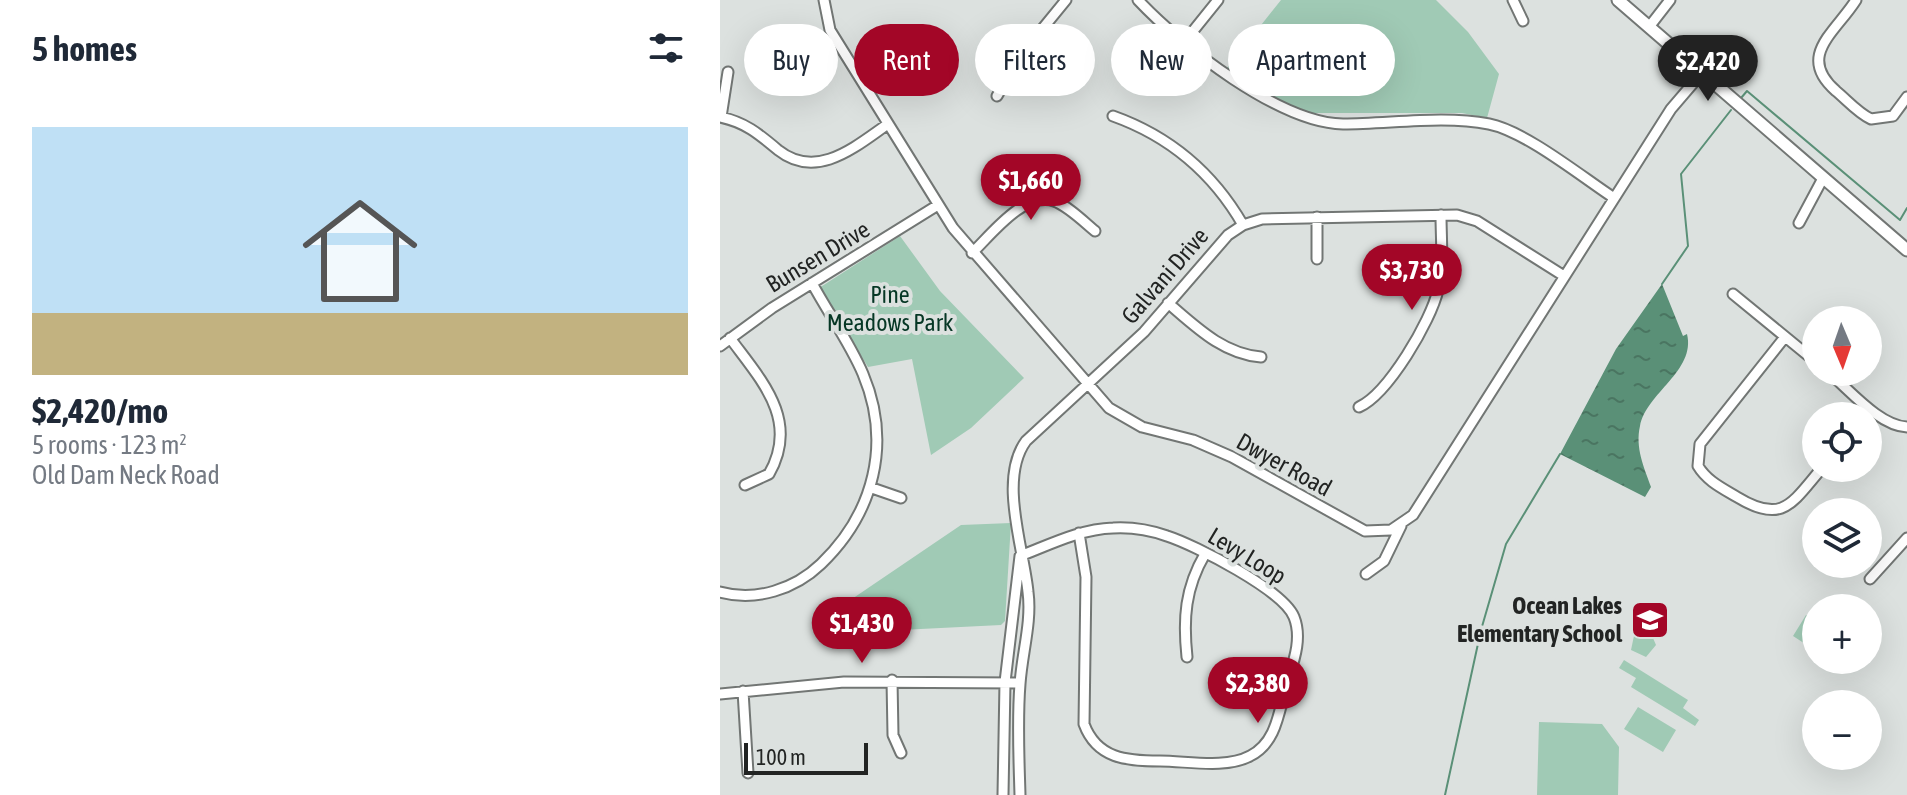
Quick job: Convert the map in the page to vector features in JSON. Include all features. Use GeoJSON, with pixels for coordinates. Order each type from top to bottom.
{"type":"FeatureCollection","features":[{"type":"Feature","properties":{"kind":"street","name":"Dwyer Road"},"geometry":{"type":"LineString","coordinates":[[824,0],[830,30],[938,205],[972,253],[1109,408],[1130,422],[1193,440],[1232,457],[1365,531],[1382,532],[1401,526]]}},
{"type":"Feature","properties":{"kind":"street"},"geometry":{"type":"LineString","coordinates":[[1046,24],[1066,0]]}},
{"type":"Feature","properties":{"kind":"street"},"geometry":{"type":"LineString","coordinates":[[1138,0],[1166,24]]}},
{"type":"Feature","properties":{"kind":"street"},"geometry":{"type":"LineString","coordinates":[[1199,24],[1218,0]]}},
{"type":"Feature","properties":{"kind":"street"},"geometry":{"type":"LineString","coordinates":[[1513,0],[1523,21]]}},
{"type":"Feature","properties":{"kind":"street"},"geometry":{"type":"LineString","coordinates":[[1618,0],[1822,180],[1907,250]]}},
{"type":"Feature","properties":{"kind":"street"},"geometry":{"type":"LineString","coordinates":[[1649,27],[1670,0]]}},
{"type":"Feature","properties":{"kind":"street"},"geometry":{"type":"LineString","coordinates":[[1856,0],[1820,50],[1817,64],[1821,78],[1871,119],[1893,116],[1907,97]]}},
{"type":"Feature","properties":{"kind":"street"},"geometry":{"type":"LineString","coordinates":[[1212,61],[1249,88],[1294,114],[1340,124],[1490,124],[1514,133],[1614,198]]}},
{"type":"Feature","properties":{"kind":"street"},"geometry":{"type":"LineString","coordinates":[[728,72],[720,117],[755,130],[791,158],[811,163],[842,155],[888,124]]}},
{"type":"Feature","properties":{"kind":"street"},"geometry":{"type":"LineString","coordinates":[[1366,574],[1384,561],[1401,526],[1413,515],[1671,109],[1701,74]]}},
{"type":"Feature","properties":{"kind":"street"},"geometry":{"type":"LineString","coordinates":[[1113,116],[1139,126],[1181,153],[1211,180],[1243,225]]}},
{"type":"Feature","properties":{"kind":"street"},"geometry":{"type":"LineString","coordinates":[[1799,223],[1822,180]]}},
{"type":"Feature","properties":{"kind":"street"},"geometry":{"type":"LineString","coordinates":[[972,253],[1019,209],[1037,200],[1060,204],[1095,231]]}},
{"type":"Feature","properties":{"kind":"street","name":"Bunsen Drive"},"geometry":{"type":"LineString","coordinates":[[720,346],[812,283],[938,205]]}},
{"type":"Feature","properties":{"kind":"street"},"geometry":{"type":"LineString","coordinates":[[1359,407],[1376,396],[1434,303],[1441,274],[1441,215]]}},
{"type":"Feature","properties":{"kind":"street","name":"Galvani Drive"},"geometry":{"type":"LineString","coordinates":[[1020,795],[1020,683],[1029,603],[1020,556],[1014,474],[1017,456],[1026,441],[1089,385],[1228,235],[1243,225],[1262,219],[1441,215],[1477,221],[1564,276]]}},
{"type":"Feature","properties":{"kind":"street"},"geometry":{"type":"LineString","coordinates":[[1317,217],[1317,259]]}},
{"type":"Feature","properties":{"kind":"street"},"geometry":{"type":"LineString","coordinates":[[720,592],[764,594],[805,577],[846,537],[865,508],[872,488],[877,442],[868,387],[812,283]]}},
{"type":"Feature","properties":{"kind":"street"},"geometry":{"type":"LineString","coordinates":[[1733,294],[1802,351]]}},
{"type":"Feature","properties":{"kind":"street"},"geometry":{"type":"LineString","coordinates":[[1168,303],[1218,343],[1243,355],[1261,357]]}},
{"type":"Feature","properties":{"kind":"street"},"geometry":{"type":"LineString","coordinates":[[1785,337],[1700,444],[1698,466],[1712,482],[1758,510],[1769,513],[1791,503],[1810,482]]}},
{"type":"Feature","properties":{"kind":"street"},"geometry":{"type":"LineString","coordinates":[[730,338],[772,396],[782,429],[779,453],[769,474],[745,485]]}},
{"type":"Feature","properties":{"kind":"street"},"geometry":{"type":"LineString","coordinates":[[1842,386],[1858,402]]}},
{"type":"Feature","properties":{"kind":"street"},"geometry":{"type":"LineString","coordinates":[[1882,419],[1907,427]]}},
{"type":"Feature","properties":{"kind":"street"},"geometry":{"type":"LineString","coordinates":[[872,488],[901,498]]}},
{"type":"Feature","properties":{"kind":"street","name":"Levy Loop"},"geometry":{"type":"LineString","coordinates":[[1020,556],[1079,533],[1113,528],[1146,530],[1181,541],[1279,598],[1294,617],[1297,645],[1275,728],[1260,750],[1241,760],[1129,761],[1099,748],[1084,724],[1086,577],[1079,533]]}},
{"type":"Feature","properties":{"kind":"street"},"geometry":{"type":"LineString","coordinates":[[1870,579],[1907,538]]}},
{"type":"Feature","properties":{"kind":"street"},"geometry":{"type":"LineString","coordinates":[[1187,657],[1184,629],[1187,596],[1205,554]]}},
{"type":"Feature","properties":{"kind":"street","name":"Galvani Drive"},"geometry":{"type":"LineString","coordinates":[[1003,795],[1005,682],[1020,556]]}},
{"type":"Feature","properties":{"kind":"street"},"geometry":{"type":"LineString","coordinates":[[892,680],[893,735],[901,753]]}},
{"type":"Feature","properties":{"kind":"street"},"geometry":{"type":"LineString","coordinates":[[720,694],[892,680],[1020,683]]}},
{"type":"Feature","properties":{"kind":"street"},"geometry":{"type":"LineString","coordinates":[[743,691],[748,773]]}},
{"type":"Feature","properties":{"kind":"green space"},"geometry":{"type":"Polygon","coordinates":[[[1281,0],[1436,0],[1468,32],[1499,74],[1487,118],[1462,113],[1311,113],[1268,96],[1395,96],[1395,24],[1262,24],[1281,0]]]}},
{"type":"Feature","properties":{"kind":"green space","name":"Pine Meadows Park"},"geometry":{"type":"Polygon","coordinates":[[[900,236],[940,291],[1024,378],[971,428],[931,455],[912,359],[868,367],[819,288],[900,236]]]}},
{"type":"Feature","properties":{"kind":"green space"},"geometry":{"type":"Polygon","coordinates":[[[1011,523],[1005,621],[1001,625],[820,634],[815,624],[961,525],[1011,523]]]}},
{"type":"Feature","properties":{"kind":"green space"},"geometry":{"type":"Polygon","coordinates":[[[1802,621],[1802,642],[1793,636],[1802,621]]]}},
{"type":"Feature","properties":{"kind":"green space"},"geometry":{"type":"Polygon","coordinates":[[[1635,631],[1650,631],[1656,645],[1646,657],[1631,650],[1635,631]]]}},
{"type":"Feature","properties":{"kind":"green space"},"geometry":{"type":"Polygon","coordinates":[[[1624,660],[1688,700],[1683,708],[1699,720],[1695,726],[1631,687],[1636,678],[1619,668],[1624,660]]]}},
{"type":"Feature","properties":{"kind":"green space"},"geometry":{"type":"Polygon","coordinates":[[[1638,707],[1676,730],[1663,752],[1624,729],[1638,707]]]}},
{"type":"Feature","properties":{"kind":"green space"},"geometry":{"type":"Polygon","coordinates":[[[1539,722],[1602,724],[1619,747],[1618,795],[1537,795],[1539,722]]]}},
{"type":"Feature","properties":{"kind":"water"},"geometry":{"type":"Polygon","coordinates":[[[1662,284],[1683,336],[1687,334],[1688,347],[1678,371],[1651,403],[1640,426],[1639,450],[1651,487],[1645,497],[1560,454],[1616,349],[1662,284]]]}},
{"type":"Feature","properties":{"kind":"waterway"},"geometry":{"type":"LineString","coordinates":[[1741,98],[1747,91],[1900,220],[1907,208]]}},
{"type":"Feature","properties":{"kind":"waterway"},"geometry":{"type":"LineString","coordinates":[[1662,284],[1688,246],[1681,174],[1731,110]]}},
{"type":"Feature","properties":{"kind":"waterway"},"geometry":{"type":"LineString","coordinates":[[1445,795],[1481,630],[1506,544],[1560,454]]}},
{"type":"Feature","properties":{"kind":"place","name":"Ocean Lakes Elementary School"},"geometry":{"type":"Point","coordinates":[1650,620]}}]}
